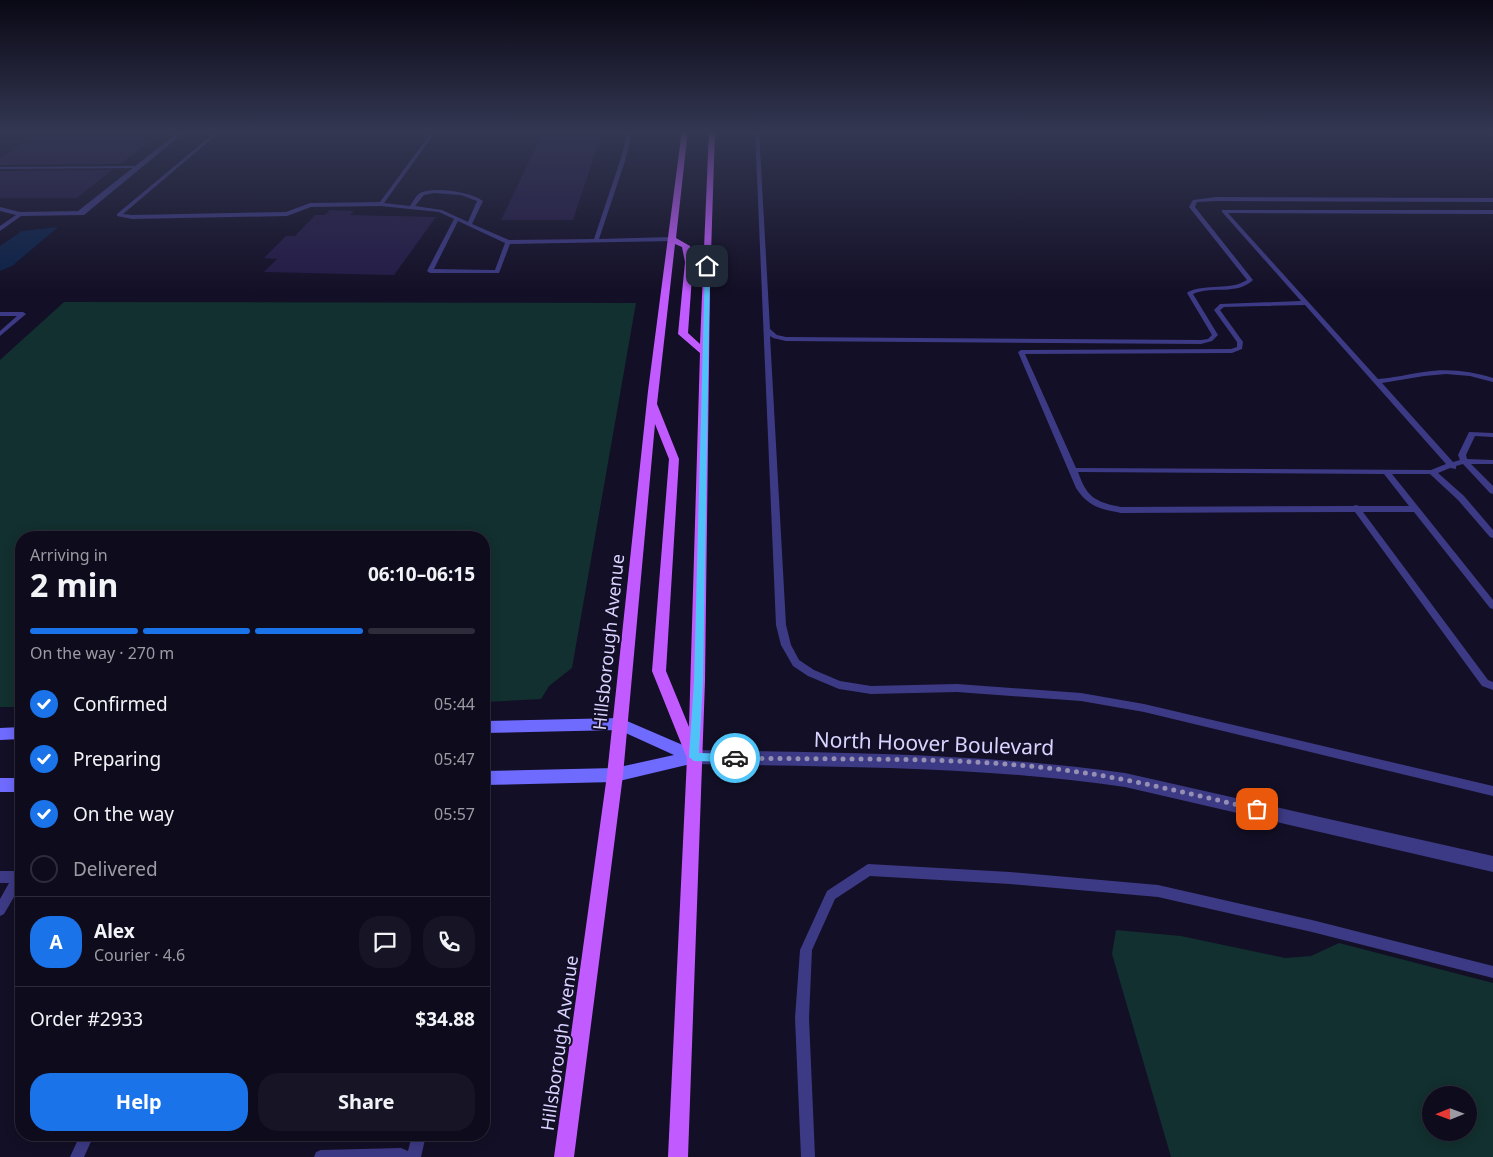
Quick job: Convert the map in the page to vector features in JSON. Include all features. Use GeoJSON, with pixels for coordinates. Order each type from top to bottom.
{"type":"FeatureCollection","features":[{"type":"Feature","properties":{"kind":"main road","name":"Hillsborough Avenue"},"geometry":{"type":"LineString","coordinates":[[564,1157],[615,775],[652,404],[679,184]]}},
{"type":"Feature","properties":{"kind":"main road"},"geometry":{"type":"LineString","coordinates":[[678,1157],[698,681],[710,184]]}},
{"type":"Feature","properties":{"kind":"main road"},"geometry":{"type":"LineString","coordinates":[[672,239],[686,246],[689,262],[683,334],[705,354]]}},
{"type":"Feature","properties":{"kind":"main road"},"geometry":{"type":"LineString","coordinates":[[652,404],[674,459],[659,671],[694,757]]}},
{"type":"Feature","properties":{"kind":"main road"},"geometry":{"type":"LineString","coordinates":[[490,726],[620,724],[694,757]]}},
{"type":"Feature","properties":{"kind":"main road"},"geometry":{"type":"LineString","coordinates":[[0,734],[15,733]]}},
{"type":"Feature","properties":{"kind":"main road"},"geometry":{"type":"LineString","coordinates":[[490,778],[615,775],[694,757]]}},
{"type":"Feature","properties":{"kind":"main road"},"geometry":{"type":"LineString","coordinates":[[0,785],[15,785]]}},
{"type":"Feature","properties":{"kind":"street"},"geometry":{"type":"LineString","coordinates":[[81,213],[116,184]]}},
{"type":"Feature","properties":{"kind":"street","name":"North Hoover Boulevard"},"geometry":{"type":"LineString","coordinates":[[694,757],[941,762],[1064,770],[1125,780],[1493,864]]}},
{"type":"Feature","properties":{"kind":"lane"},"geometry":{"type":"LineString","coordinates":[[155,184],[119,214],[142,216],[287,214],[310,205],[381,204],[440,211],[508,242],[672,239]]}},
{"type":"Feature","properties":{"kind":"lane"},"geometry":{"type":"LineString","coordinates":[[381,204],[396,184]]}},
{"type":"Feature","properties":{"kind":"lane"},"geometry":{"type":"LineString","coordinates":[[596,241],[604,210],[614,184]]}},
{"type":"Feature","properties":{"kind":"lane"},"geometry":{"type":"LineString","coordinates":[[759,184],[781,625],[786,645],[796,663],[811,673],[839,685],[871,690],[957,688],[1081,697],[1154,711],[1493,791]]}},
{"type":"Feature","properties":{"kind":"lane"},"geometry":{"type":"LineString","coordinates":[[412,207],[422,194],[468,194],[480,201],[469,224]]}},
{"type":"Feature","properties":{"kind":"lane"},"geometry":{"type":"LineString","coordinates":[[766,329],[775,337],[786,339],[1201,342],[1210,340],[1215,335],[1190,293],[1202,288],[1241,287],[1250,280],[1192,207],[1195,201],[1216,199],[1493,200]]}},
{"type":"Feature","properties":{"kind":"lane"},"geometry":{"type":"LineString","coordinates":[[0,209],[20,214],[81,213]]}},
{"type":"Feature","properties":{"kind":"lane"},"geometry":{"type":"LineString","coordinates":[[1453,467],[1224,211],[1493,212]]}},
{"type":"Feature","properties":{"kind":"lane"},"geometry":{"type":"LineString","coordinates":[[0,228],[20,214]]}},
{"type":"Feature","properties":{"kind":"lane"},"geometry":{"type":"LineString","coordinates":[[457,219],[430,271],[497,272],[508,242]]}},
{"type":"Feature","properties":{"kind":"lane"},"geometry":{"type":"LineString","coordinates":[[1307,303],[1222,306],[1217,310],[1240,342],[1240,348],[1232,351],[1021,352],[1073,470],[1080,492],[1089,501],[1100,506],[1121,510],[1416,509]]}},
{"type":"Feature","properties":{"kind":"lane"},"geometry":{"type":"LineString","coordinates":[[0,314],[23,314],[0,334]]}},
{"type":"Feature","properties":{"kind":"lane"},"geometry":{"type":"LineString","coordinates":[[1376,381],[1391,381],[1431,373],[1473,375],[1493,380]]}},
{"type":"Feature","properties":{"kind":"lane"},"geometry":{"type":"LineString","coordinates":[[1493,435],[1472,434],[1462,455],[1464,461],[1493,491]]}},
{"type":"Feature","properties":{"kind":"lane"},"geometry":{"type":"LineString","coordinates":[[1073,470],[1432,472],[1453,467],[1464,461],[1493,462]]}},
{"type":"Feature","properties":{"kind":"lane"},"geometry":{"type":"LineString","coordinates":[[1386,472],[1493,606]]}},
{"type":"Feature","properties":{"kind":"lane"},"geometry":{"type":"LineString","coordinates":[[1432,472],[1461,498],[1493,535]]}},
{"type":"Feature","properties":{"kind":"lane"},"geometry":{"type":"LineString","coordinates":[[1356,508],[1485,683],[1493,686]]}},
{"type":"Feature","properties":{"kind":"lane"},"geometry":{"type":"LineString","coordinates":[[808,1157],[802,1018],[806,950],[831,895],[868,870],[1010,878],[1158,891],[1312,926],[1493,972]]}},
{"type":"Feature","properties":{"kind":"lane"},"geometry":{"type":"LineString","coordinates":[[0,876],[15,876]]}},
{"type":"Feature","properties":{"kind":"lane"},"geometry":{"type":"LineString","coordinates":[[0,910],[15,886]]}},
{"type":"Feature","properties":{"kind":"lane"},"geometry":{"type":"LineString","coordinates":[[77,1157],[84,1141]]}},
{"type":"Feature","properties":{"kind":"lane"},"geometry":{"type":"LineString","coordinates":[[414,1157],[418,1141]]}},
{"type":"Feature","properties":{"kind":"lane"},"geometry":{"type":"LineString","coordinates":[[321,1157],[401,1155],[405,1157]]}},
{"type":"Feature","properties":{"kind":"green space"},"geometry":{"type":"Polygon","coordinates":[[[64,302],[636,303],[572,668],[549,686],[541,699],[490,702],[490,531],[15,531],[15,707],[0,707],[0,360],[64,302]]]}},
{"type":"Feature","properties":{"kind":"green space"},"geometry":{"type":"Polygon","coordinates":[[[1116,930],[1181,936],[1285,958],[1311,956],[1339,943],[1493,983],[1493,1157],[1171,1157],[1112,954],[1116,930]]]}},
{"type":"Feature","properties":{"kind":"water"},"geometry":{"type":"Polygon","coordinates":[[[58,227],[12,266],[0,271],[0,246],[22,231],[58,227]]]}},
{"type":"Feature","properties":{"kind":"building"},"geometry":{"type":"Polygon","coordinates":[[[0,184],[95,184],[77,198],[0,198],[0,184]]]}},
{"type":"Feature","properties":{"kind":"building"},"geometry":{"type":"Polygon","coordinates":[[[518,184],[585,184],[573,220],[501,220],[518,184]]]}},
{"type":"Feature","properties":{"kind":"building"},"geometry":{"type":"Polygon","coordinates":[[[330,210],[354,211],[350,215],[436,217],[394,275],[264,272],[277,259],[264,258],[286,236],[295,236],[315,215],[325,215],[330,210]]]}},
{"type":"Feature","properties":{"kind":"way so far"},"geometry":{"type":"LineString","coordinates":[[735,758],[941,762],[995,764],[1064,770],[1125,780],[1257,809]]}},
{"type":"Feature","properties":{"kind":"route"},"geometry":{"type":"LineString","coordinates":[[707,266],[698,681],[694,757],[735,758]]}}]}
